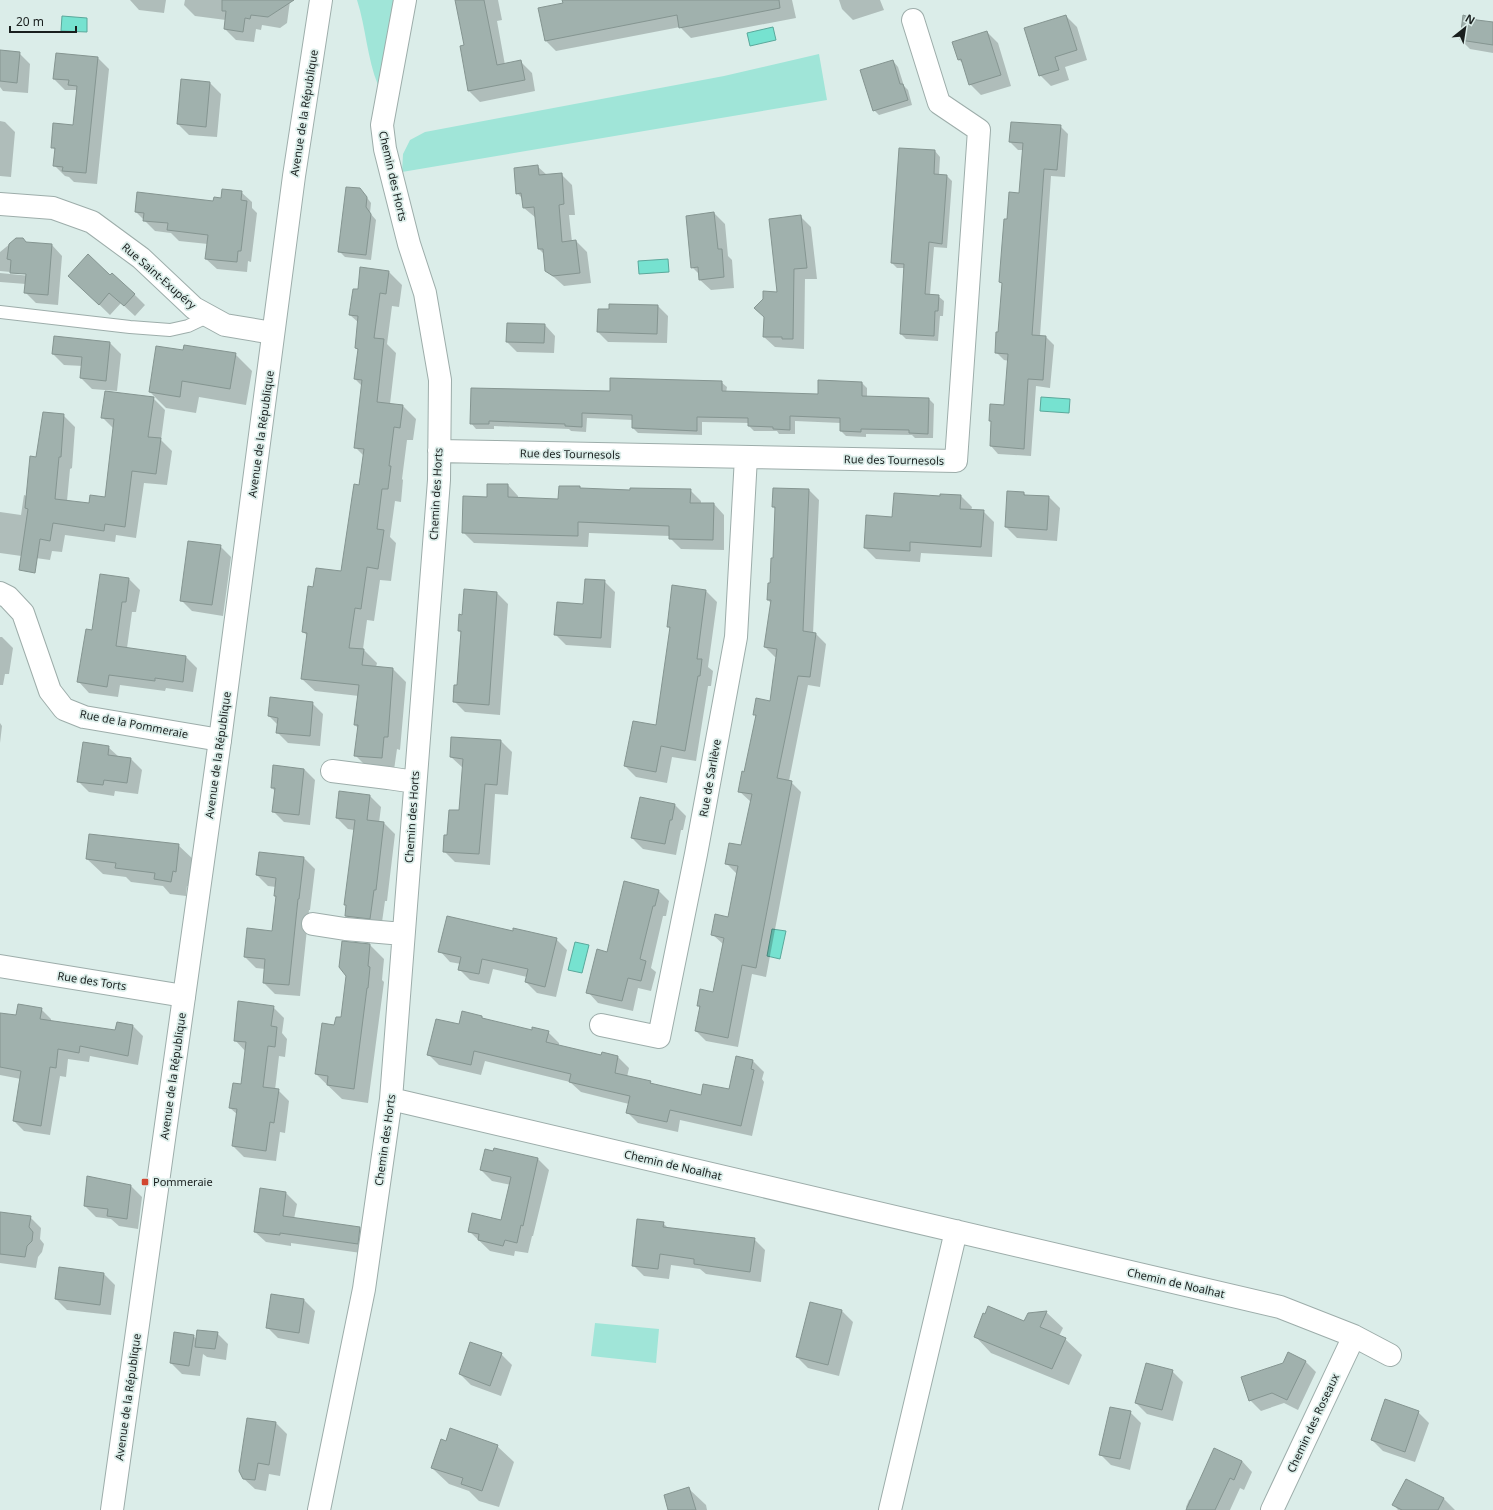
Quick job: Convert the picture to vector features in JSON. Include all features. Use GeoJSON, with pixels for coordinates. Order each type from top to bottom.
{"type":"FeatureCollection","features":[{"type":"Feature","properties":{"kind":"street","name":"Avenue de la République"},"geometry":{"type":"LineString","coordinates":[[112,1510],[220,740],[294,176],[320,0]]}},
{"type":"Feature","properties":{"kind":"street","name":"Chemin des Horts"},"geometry":{"type":"LineString","coordinates":[[319,1510],[364,1289],[391,1099],[439,480],[440,380],[425,293],[407,237],[385,149],[382,126],[405,0]]}},
{"type":"Feature","properties":{"kind":"street","name":"Rue des Tournesols"},"geometry":{"type":"LineString","coordinates":[[439,451],[956,461],[979,130],[939,103],[913,20]]}},
{"type":"Feature","properties":{"kind":"street","name":"Rue Saint-Exupéry"},"geometry":{"type":"LineString","coordinates":[[0,204],[53,208],[92,222],[141,258],[194,308],[225,325],[274,333]]}},
{"type":"Feature","properties":{"kind":"street","name":"Rue de Sarliève"},"geometry":{"type":"LineString","coordinates":[[600,1025],[659,1038],[696,854],[736,637],[746,457]]}},
{"type":"Feature","properties":{"kind":"street","name":"Rue de la Pommeraie"},"geometry":{"type":"LineString","coordinates":[[0,593],[8,597],[23,613],[50,691],[64,709],[84,717],[220,740]]}},
{"type":"Feature","properties":{"kind":"street"},"geometry":{"type":"LineString","coordinates":[[332,772],[415,782]]}},
{"type":"Feature","properties":{"kind":"street"},"geometry":{"type":"LineString","coordinates":[[312,924],[351,930],[404,934]]}},
{"type":"Feature","properties":{"kind":"street","name":"Rue des Torts"},"geometry":{"type":"LineString","coordinates":[[0,966],[184,996]]}},
{"type":"Feature","properties":{"kind":"street","name":"Chemin de Noalhat"},"geometry":{"type":"LineString","coordinates":[[391,1099],[1280,1307],[1354,1336],[1390,1354]]}},
{"type":"Feature","properties":{"kind":"street"},"geometry":{"type":"LineString","coordinates":[[890,1510],[956,1231]]}},
{"type":"Feature","properties":{"kind":"street","name":"Chemin des Roseaux"},"geometry":{"type":"LineString","coordinates":[[1272,1510],[1354,1336]]}},
{"type":"Feature","properties":{"kind":"lane"},"geometry":{"type":"LineString","coordinates":[[0,312],[130,327],[170,330],[188,326],[209,316]]}},
{"type":"Feature","properties":{"kind":"shaded area"},"geometry":{"type":"Polygon","coordinates":[[[357,0],[396,0],[382,86],[378,85],[374,75],[363,21],[357,0]]]}},
{"type":"Feature","properties":{"kind":"shaded area"},"geometry":{"type":"Polygon","coordinates":[[[62,16],[87,18],[87,32],[61,31],[62,16]]]}},
{"type":"Feature","properties":{"kind":"shaded area"},"geometry":{"type":"Polygon","coordinates":[[[773,27],[776,40],[750,46],[747,33],[773,27]]]}},
{"type":"Feature","properties":{"kind":"shaded area"},"geometry":{"type":"Polygon","coordinates":[[[819,54],[827,100],[402,172],[403,154],[410,140],[425,132],[724,76],[819,54]]]}},
{"type":"Feature","properties":{"kind":"shaded area"},"geometry":{"type":"Polygon","coordinates":[[[668,259],[669,272],[639,274],[638,261],[668,259]]]}},
{"type":"Feature","properties":{"kind":"shaded area"},"geometry":{"type":"Polygon","coordinates":[[[1041,397],[1070,399],[1069,413],[1040,411],[1041,397]]]}},
{"type":"Feature","properties":{"kind":"shaded area"},"geometry":{"type":"Polygon","coordinates":[[[772,929],[786,931],[780,959],[767,956],[772,929]]]}},
{"type":"Feature","properties":{"kind":"shaded area"},"geometry":{"type":"Polygon","coordinates":[[[575,942],[589,945],[582,973],[568,970],[575,942]]]}},
{"type":"Feature","properties":{"kind":"shaded area"},"geometry":{"type":"Polygon","coordinates":[[[595,1323],[659,1329],[656,1363],[591,1356],[595,1323]]]}},
{"type":"Feature","properties":{"kind":"building"},"geometry":{"type":"Polygon","coordinates":[[[222,0],[294,0],[268,17],[251,15],[250,19],[245,18],[243,32],[224,29],[226,11],[222,11],[222,0]]]}},
{"type":"Feature","properties":{"kind":"building"},"geometry":{"type":"Polygon","coordinates":[[[455,0],[484,0],[497,65],[521,60],[525,80],[468,91],[460,46],[464,45],[455,0]]]}},
{"type":"Feature","properties":{"kind":"building"},"geometry":{"type":"Polygon","coordinates":[[[562,0],[779,0],[780,8],[679,28],[677,15],[545,41],[538,8],[563,3],[562,0]]]}},
{"type":"Feature","properties":{"kind":"building"},"geometry":{"type":"Polygon","coordinates":[[[1066,15],[1077,50],[1055,57],[1059,70],[1039,76],[1024,28],[1066,15]]]}},
{"type":"Feature","properties":{"kind":"building"},"geometry":{"type":"Polygon","coordinates":[[[1463,15],[1477,20],[1493,22],[1493,45],[1460,40],[1463,15]]]}},
{"type":"Feature","properties":{"kind":"building"},"geometry":{"type":"Polygon","coordinates":[[[987,31],[1001,75],[969,85],[961,59],[958,60],[952,42],[987,31]]]}},
{"type":"Feature","properties":{"kind":"building"},"geometry":{"type":"Polygon","coordinates":[[[0,50],[20,52],[17,83],[0,81],[0,50]]]}},
{"type":"Feature","properties":{"kind":"building"},"geometry":{"type":"Polygon","coordinates":[[[56,53],[98,57],[86,173],[62,171],[63,167],[53,166],[55,148],[51,148],[53,123],[73,125],[77,86],[68,85],[69,80],[53,79],[56,53]]]}},
{"type":"Feature","properties":{"kind":"building"},"geometry":{"type":"Polygon","coordinates":[[[893,60],[900,84],[903,84],[908,100],[873,111],[860,70],[893,60]]]}},
{"type":"Feature","properties":{"kind":"building"},"geometry":{"type":"Polygon","coordinates":[[[181,79],[210,82],[206,127],[177,124],[181,79]]]}},
{"type":"Feature","properties":{"kind":"building"},"geometry":{"type":"Polygon","coordinates":[[[1011,122],[1061,125],[1057,170],[1044,169],[1032,335],[1046,336],[1043,380],[1028,379],[1024,449],[990,446],[991,421],[989,421],[990,404],[1004,405],[1008,354],[995,353],[1002,283],[999,282],[1004,219],[1007,219],[1009,192],[1019,193],[1023,143],[1009,142],[1011,122]]]}},
{"type":"Feature","properties":{"kind":"building"},"geometry":{"type":"Polygon","coordinates":[[[899,148],[935,150],[934,174],[947,175],[942,244],[929,242],[925,294],[939,295],[938,311],[935,311],[934,336],[900,334],[904,264],[891,263],[899,148]]]}},
{"type":"Feature","properties":{"kind":"building"},"geometry":{"type":"Polygon","coordinates":[[[538,165],[539,175],[562,173],[564,204],[559,205],[562,242],[576,240],[580,273],[553,276],[545,271],[543,249],[538,249],[534,207],[523,208],[521,193],[516,194],[514,168],[538,165]]]}},
{"type":"Feature","properties":{"kind":"building"},"geometry":{"type":"Polygon","coordinates":[[[346,187],[360,188],[367,197],[366,207],[371,214],[366,255],[338,252],[346,187]]]}},
{"type":"Feature","properties":{"kind":"building"},"geometry":{"type":"Polygon","coordinates":[[[222,189],[242,191],[241,200],[247,201],[241,251],[238,251],[237,262],[205,259],[208,235],[167,230],[168,223],[143,221],[144,213],[135,212],[137,192],[213,201],[214,197],[221,198],[222,189]]]}},
{"type":"Feature","properties":{"kind":"building"},"geometry":{"type":"Polygon","coordinates":[[[714,212],[718,249],[722,249],[724,277],[699,280],[698,267],[691,268],[686,216],[714,212]]]}},
{"type":"Feature","properties":{"kind":"building"},"geometry":{"type":"Polygon","coordinates":[[[801,215],[807,268],[794,269],[793,339],[782,339],[782,337],[763,337],[764,317],[754,308],[763,299],[763,291],[777,292],[769,219],[801,215]]]}},
{"type":"Feature","properties":{"kind":"building"},"geometry":{"type":"Polygon","coordinates":[[[16,238],[23,238],[26,242],[52,244],[48,295],[24,293],[26,274],[10,273],[11,260],[7,259],[9,244],[16,238]]]}},
{"type":"Feature","properties":{"kind":"building"},"geometry":{"type":"Polygon","coordinates":[[[88,254],[110,275],[112,273],[135,294],[124,306],[109,293],[99,305],[68,276],[88,254]]]}},
{"type":"Feature","properties":{"kind":"building"},"geometry":{"type":"Polygon","coordinates":[[[360,267],[389,271],[386,294],[380,293],[374,338],[384,339],[377,402],[403,405],[400,428],[394,427],[389,466],[391,466],[388,489],[382,489],[377,529],[384,530],[378,569],[367,567],[361,609],[355,608],[349,648],[364,649],[362,665],[393,668],[388,737],[384,737],[382,758],[354,756],[358,725],[354,725],[359,685],[301,679],[307,633],[302,632],[308,586],[313,587],[316,568],[341,571],[354,484],[359,485],[364,449],[354,448],[362,380],[354,379],[358,349],[355,348],[358,316],[349,315],[353,289],[358,289],[360,267]]]}},
{"type":"Feature","properties":{"kind":"building"},"geometry":{"type":"Polygon","coordinates":[[[609,304],[658,305],[657,334],[597,332],[598,309],[609,309],[609,304]]]}},
{"type":"Feature","properties":{"kind":"building"},"geometry":{"type":"Polygon","coordinates":[[[507,323],[545,324],[544,343],[506,342],[507,323]]]}},
{"type":"Feature","properties":{"kind":"building"},"geometry":{"type":"Polygon","coordinates":[[[54,336],[110,342],[106,381],[80,378],[82,357],[52,354],[54,336]]]}},
{"type":"Feature","properties":{"kind":"building"},"geometry":{"type":"Polygon","coordinates":[[[184,345],[236,353],[230,389],[182,381],[180,397],[149,392],[156,346],[183,350],[184,345]]]}},
{"type":"Feature","properties":{"kind":"building"},"geometry":{"type":"Polygon","coordinates":[[[610,378],[722,381],[722,391],[818,394],[818,380],[862,382],[862,396],[929,398],[928,434],[909,433],[909,430],[861,429],[861,432],[840,431],[840,418],[790,416],[790,430],[773,429],[773,427],[748,426],[748,418],[697,417],[697,431],[632,428],[632,415],[582,413],[582,427],[565,426],[565,424],[489,421],[489,424],[470,424],[471,388],[610,391],[610,378]]]}},
{"type":"Feature","properties":{"kind":"building"},"geometry":{"type":"Polygon","coordinates":[[[105,391],[154,397],[148,437],[161,438],[156,474],[132,471],[125,527],[105,524],[104,531],[53,523],[50,541],[40,539],[35,573],[19,570],[28,509],[25,508],[30,456],[36,457],[43,412],[64,414],[61,457],[59,457],[55,499],[89,503],[90,495],[105,497],[114,419],[101,418],[105,391]]]}},
{"type":"Feature","properties":{"kind":"building"},"geometry":{"type":"Polygon","coordinates":[[[487,484],[508,484],[508,497],[558,499],[559,486],[630,490],[630,488],[691,489],[690,503],[714,503],[713,540],[669,539],[669,526],[578,522],[578,536],[462,533],[463,496],[487,497],[487,484]]]}},
{"type":"Feature","properties":{"kind":"building"},"geometry":{"type":"Polygon","coordinates":[[[773,488],[809,489],[803,631],[816,633],[810,677],[798,676],[777,778],[792,781],[756,968],[742,965],[728,1038],[695,1031],[700,1006],[697,1006],[700,989],[713,992],[724,938],[711,935],[715,914],[728,917],[738,866],[725,864],[729,843],[741,845],[752,794],[738,792],[742,771],[744,772],[756,715],[753,715],[756,698],[770,701],[777,649],[764,647],[771,600],[767,600],[768,583],[770,583],[771,558],[773,558],[775,507],[772,507],[773,488]]]}},
{"type":"Feature","properties":{"kind":"building"},"geometry":{"type":"Polygon","coordinates":[[[1007,491],[1024,492],[1024,495],[1049,496],[1047,530],[1005,527],[1007,491]]]}},
{"type":"Feature","properties":{"kind":"building"},"geometry":{"type":"Polygon","coordinates":[[[894,493],[940,496],[940,494],[961,495],[960,509],[984,510],[981,547],[910,542],[910,551],[864,548],[866,515],[892,517],[894,493]]]}},
{"type":"Feature","properties":{"kind":"building"},"geometry":{"type":"Polygon","coordinates":[[[188,541],[221,545],[212,605],[180,601],[188,541]]]}},
{"type":"Feature","properties":{"kind":"building"},"geometry":{"type":"Polygon","coordinates":[[[100,574],[129,578],[126,602],[122,602],[116,646],[186,656],[183,682],[155,678],[155,681],[109,675],[107,687],[77,682],[86,629],[92,630],[100,574]]]}},
{"type":"Feature","properties":{"kind":"building"},"geometry":{"type":"Polygon","coordinates":[[[585,579],[605,580],[601,638],[554,635],[557,602],[583,604],[585,579]]]}},
{"type":"Feature","properties":{"kind":"building"},"geometry":{"type":"Polygon","coordinates":[[[672,585],[706,590],[697,659],[702,659],[685,751],[661,746],[656,772],[624,766],[633,721],[656,725],[670,627],[667,627],[672,585]]]}},
{"type":"Feature","properties":{"kind":"building"},"geometry":{"type":"Polygon","coordinates":[[[464,589],[497,592],[489,705],[453,702],[454,685],[457,685],[461,631],[458,631],[459,614],[462,615],[464,589]]]}},
{"type":"Feature","properties":{"kind":"building"},"geometry":{"type":"Polygon","coordinates":[[[270,697],[313,702],[310,736],[276,733],[278,718],[268,716],[270,697]]]}},
{"type":"Feature","properties":{"kind":"building"},"geometry":{"type":"Polygon","coordinates":[[[451,737],[501,740],[497,785],[485,784],[479,854],[443,852],[444,835],[447,835],[449,810],[459,810],[463,759],[450,757],[451,737]]]}},
{"type":"Feature","properties":{"kind":"building"},"geometry":{"type":"Polygon","coordinates":[[[83,742],[109,746],[108,755],[131,758],[127,783],[104,780],[103,785],[77,782],[83,742]]]}},
{"type":"Feature","properties":{"kind":"building"},"geometry":{"type":"Polygon","coordinates":[[[273,765],[304,769],[299,815],[272,812],[275,788],[271,788],[273,765]]]}},
{"type":"Feature","properties":{"kind":"building"},"geometry":{"type":"Polygon","coordinates":[[[339,791],[370,795],[367,820],[384,822],[376,890],[374,890],[370,919],[345,916],[346,905],[344,905],[355,820],[336,818],[339,791]]]}},
{"type":"Feature","properties":{"kind":"building"},"geometry":{"type":"Polygon","coordinates":[[[640,797],[675,804],[665,844],[631,838],[640,797]]]}},
{"type":"Feature","properties":{"kind":"building"},"geometry":{"type":"Polygon","coordinates":[[[89,834],[179,844],[176,872],[173,871],[171,882],[154,879],[155,873],[115,868],[116,863],[86,859],[89,834]]]}},
{"type":"Feature","properties":{"kind":"building"},"geometry":{"type":"Polygon","coordinates":[[[259,852],[304,857],[289,985],[263,983],[265,959],[244,957],[247,928],[272,931],[276,896],[274,896],[276,878],[256,875],[259,852]]]}},
{"type":"Feature","properties":{"kind":"building"},"geometry":{"type":"Polygon","coordinates":[[[624,881],[659,890],[655,906],[653,906],[640,959],[646,961],[641,981],[628,978],[622,1001],[586,993],[597,949],[607,952],[624,881]]]}},
{"type":"Feature","properties":{"kind":"building"},"geometry":{"type":"Polygon","coordinates":[[[447,916],[513,931],[513,928],[557,938],[545,987],[525,982],[528,969],[482,959],[479,974],[458,970],[461,957],[438,952],[447,916]]]}},
{"type":"Feature","properties":{"kind":"building"},"geometry":{"type":"Polygon","coordinates":[[[342,941],[370,944],[368,988],[354,1089],[327,1085],[328,1076],[315,1074],[322,1023],[334,1025],[336,1017],[341,1017],[346,976],[339,967],[342,941]]]}},
{"type":"Feature","properties":{"kind":"building"},"geometry":{"type":"Polygon","coordinates":[[[238,1001],[274,1006],[271,1026],[277,1027],[275,1047],[268,1046],[263,1087],[279,1089],[274,1123],[270,1122],[266,1151],[232,1146],[237,1109],[229,1108],[233,1083],[241,1084],[246,1042],[234,1041],[238,1001]]]}},
{"type":"Feature","properties":{"kind":"building"},"geometry":{"type":"Polygon","coordinates":[[[18,1004],[42,1008],[40,1019],[115,1030],[117,1022],[133,1025],[128,1056],[80,1046],[79,1053],[58,1049],[56,1068],[50,1067],[41,1126],[13,1121],[21,1071],[0,1067],[0,1013],[16,1015],[18,1004]]]}},
{"type":"Feature","properties":{"kind":"building"},"geometry":{"type":"Polygon","coordinates":[[[462,1011],[482,1016],[482,1018],[532,1030],[532,1027],[549,1031],[546,1042],[601,1055],[602,1052],[618,1056],[615,1073],[701,1095],[703,1084],[729,1089],[736,1056],[753,1060],[751,1069],[754,1070],[741,1126],[670,1110],[667,1122],[626,1113],[630,1096],[569,1082],[571,1074],[474,1051],[471,1065],[427,1055],[436,1019],[459,1024],[462,1011]]]}},
{"type":"Feature","properties":{"kind":"building"},"geometry":{"type":"Polygon","coordinates":[[[494,1148],[538,1158],[523,1226],[521,1225],[517,1243],[505,1240],[503,1246],[478,1240],[479,1234],[468,1232],[472,1213],[501,1220],[511,1177],[480,1170],[485,1149],[493,1151],[494,1148]]]}},
{"type":"Feature","properties":{"kind":"building"},"geometry":{"type":"Polygon","coordinates":[[[87,1176],[131,1185],[127,1219],[107,1216],[108,1209],[84,1206],[87,1176]]]}},
{"type":"Feature","properties":{"kind":"building"},"geometry":{"type":"Polygon","coordinates":[[[260,1188],[286,1192],[283,1216],[360,1227],[358,1244],[280,1233],[280,1235],[254,1232],[260,1188]]]}},
{"type":"Feature","properties":{"kind":"building"},"geometry":{"type":"Polygon","coordinates":[[[0,1212],[31,1216],[29,1227],[33,1232],[32,1241],[27,1246],[25,1257],[0,1254],[0,1212]]]}},
{"type":"Feature","properties":{"kind":"building"},"geometry":{"type":"Polygon","coordinates":[[[637,1219],[664,1222],[663,1227],[755,1238],[750,1272],[694,1264],[694,1259],[660,1254],[658,1269],[632,1266],[637,1219]]]}},
{"type":"Feature","properties":{"kind":"building"},"geometry":{"type":"Polygon","coordinates":[[[59,1267],[104,1273],[100,1305],[55,1299],[59,1267]]]}},
{"type":"Feature","properties":{"kind":"building"},"geometry":{"type":"Polygon","coordinates":[[[271,1294],[304,1299],[299,1333],[266,1328],[271,1294]]]}},
{"type":"Feature","properties":{"kind":"building"},"geometry":{"type":"Polygon","coordinates":[[[810,1302],[842,1310],[828,1365],[796,1357],[810,1302]]]}},
{"type":"Feature","properties":{"kind":"building"},"geometry":{"type":"Polygon","coordinates":[[[988,1306],[1024,1321],[1028,1313],[1047,1311],[1040,1327],[1066,1338],[1052,1369],[974,1337],[983,1313],[985,1314],[988,1306]]]}},
{"type":"Feature","properties":{"kind":"building"},"geometry":{"type":"Polygon","coordinates":[[[197,1330],[218,1332],[215,1349],[195,1347],[197,1330]]]}},
{"type":"Feature","properties":{"kind":"building"},"geometry":{"type":"Polygon","coordinates":[[[174,1332],[194,1335],[189,1366],[170,1363],[174,1332]]]}},
{"type":"Feature","properties":{"kind":"building"},"geometry":{"type":"Polygon","coordinates":[[[470,1342],[502,1353],[490,1386],[459,1374],[470,1342]]]}},
{"type":"Feature","properties":{"kind":"building"},"geometry":{"type":"Polygon","coordinates":[[[1288,1352],[1306,1361],[1287,1400],[1272,1393],[1249,1401],[1241,1377],[1283,1363],[1288,1352]]]}},
{"type":"Feature","properties":{"kind":"building"},"geometry":{"type":"Polygon","coordinates":[[[1146,1363],[1173,1370],[1162,1410],[1135,1403],[1146,1363]]]}},
{"type":"Feature","properties":{"kind":"building"},"geometry":{"type":"Polygon","coordinates":[[[1385,1399],[1419,1411],[1405,1452],[1371,1440],[1385,1399]]]}},
{"type":"Feature","properties":{"kind":"building"},"geometry":{"type":"Polygon","coordinates":[[[1110,1407],[1131,1411],[1120,1459],[1099,1455],[1110,1407]]]}},
{"type":"Feature","properties":{"kind":"building"},"geometry":{"type":"Polygon","coordinates":[[[247,1418],[276,1422],[269,1465],[258,1463],[255,1480],[243,1479],[239,1471],[247,1418]]]}},
{"type":"Feature","properties":{"kind":"building"},"geometry":{"type":"Polygon","coordinates":[[[450,1428],[498,1445],[482,1491],[461,1484],[463,1478],[431,1468],[441,1439],[446,1441],[450,1428]]]}},
{"type":"Feature","properties":{"kind":"building"},"geometry":{"type":"Polygon","coordinates":[[[1214,1448],[1242,1461],[1234,1480],[1230,1478],[1215,1510],[1186,1510],[1214,1448]]]}},
{"type":"Feature","properties":{"kind":"building"},"geometry":{"type":"Polygon","coordinates":[[[1406,1479],[1444,1498],[1438,1510],[1402,1510],[1392,1505],[1406,1479]]]}},
{"type":"Feature","properties":{"kind":"building"},"geometry":{"type":"Polygon","coordinates":[[[689,1487],[696,1510],[668,1510],[664,1495],[689,1487]]]}},
{"type":"Feature","properties":{"kind":"place","name":"Pommeraie"},"geometry":{"type":"Point","coordinates":[145,1182]}}]}
